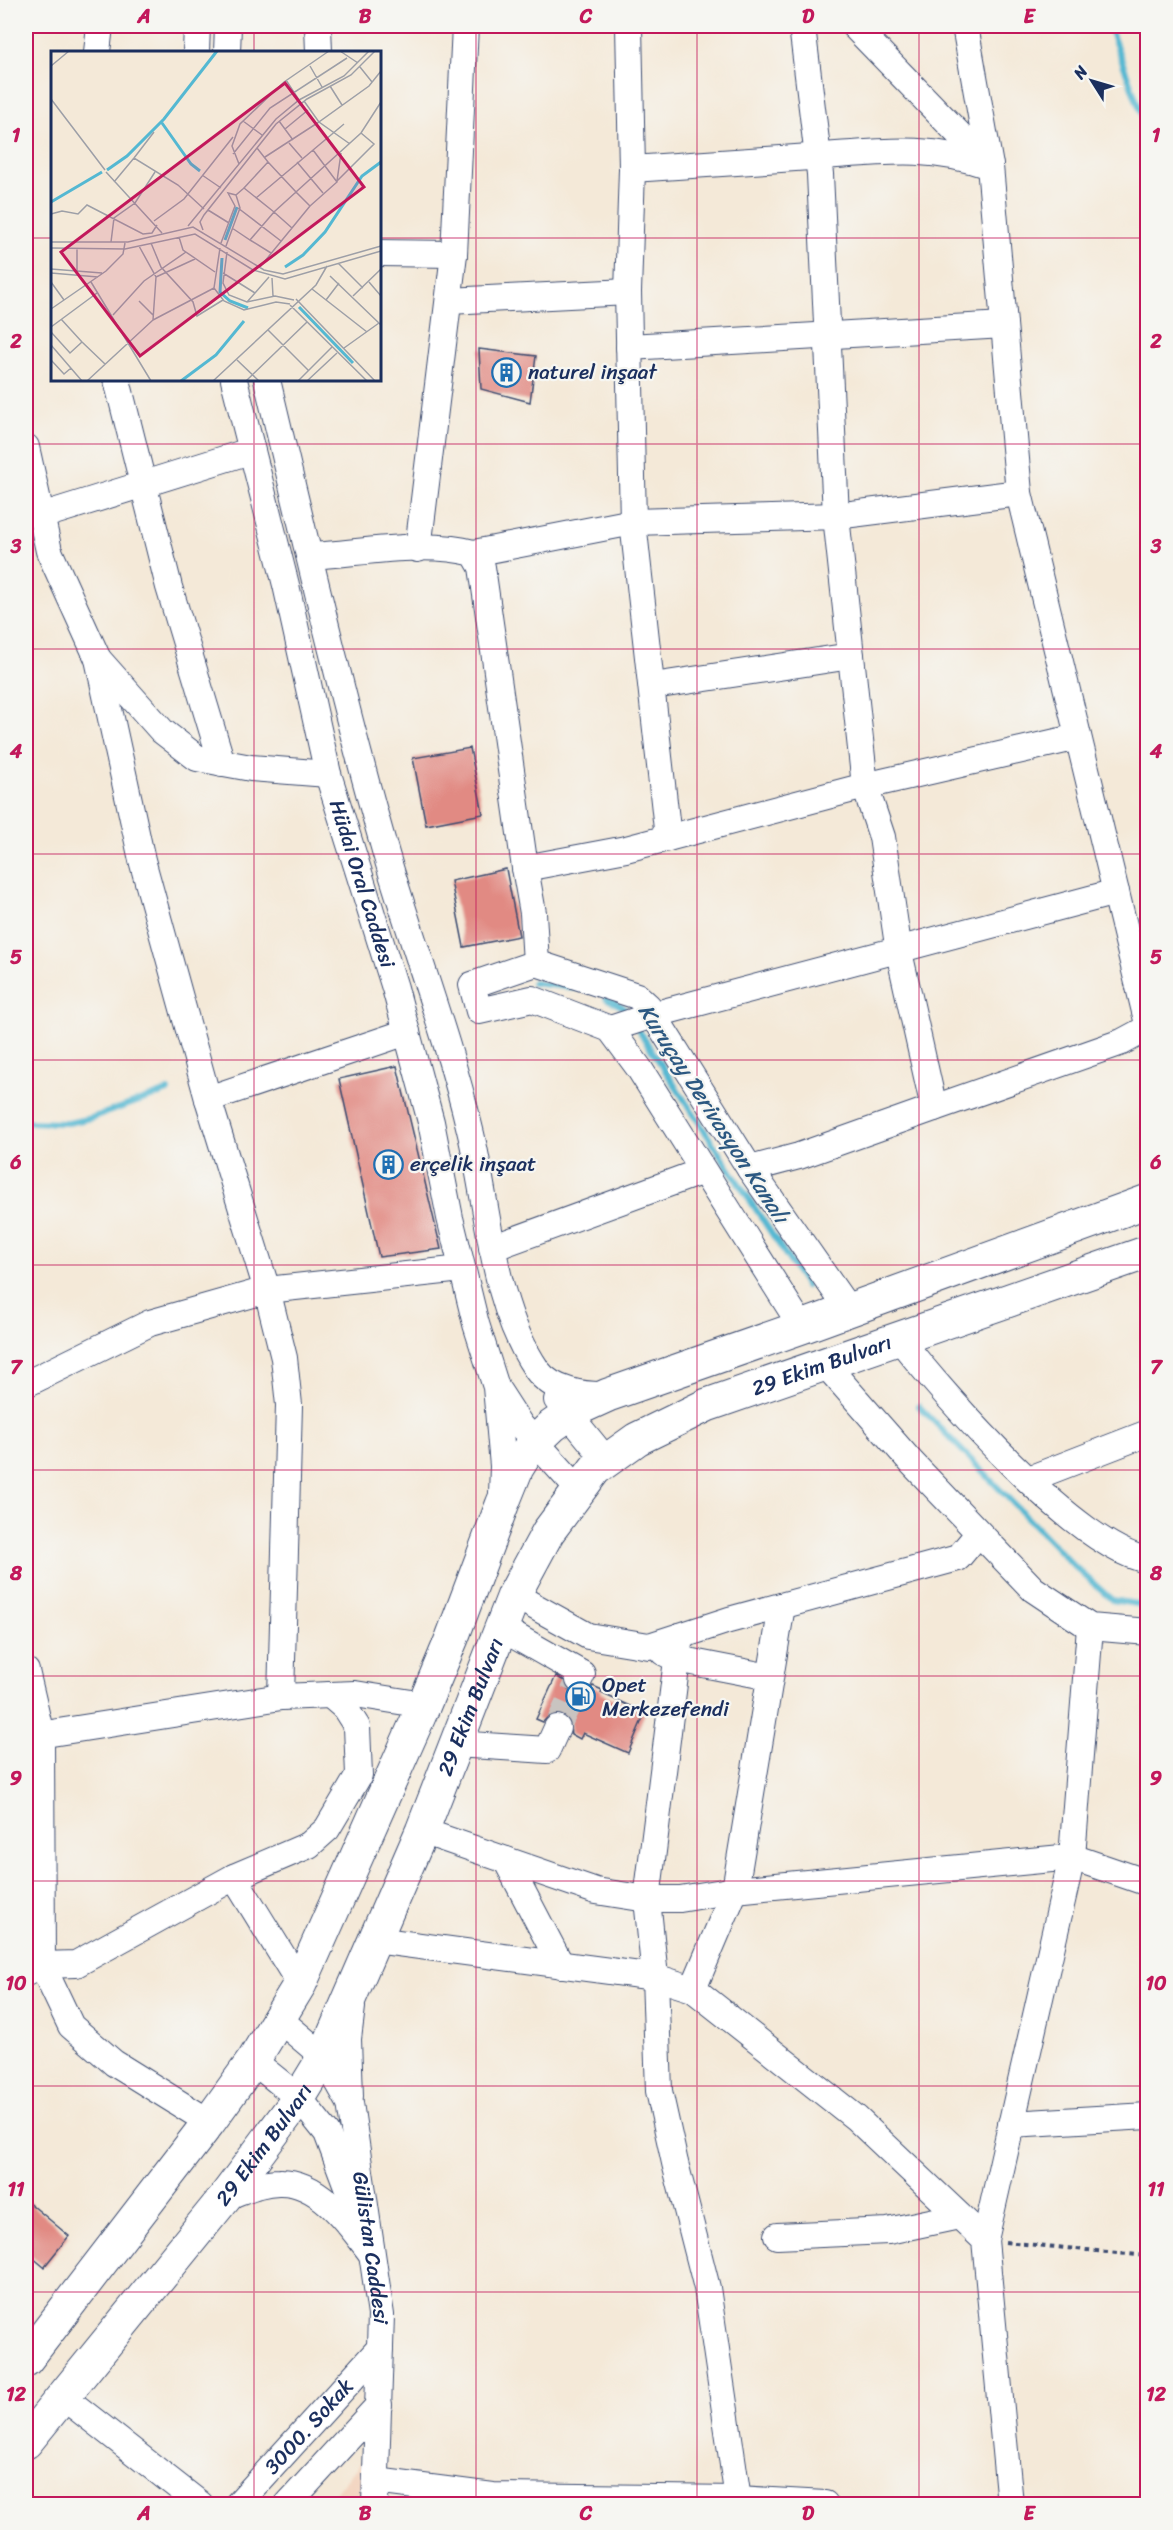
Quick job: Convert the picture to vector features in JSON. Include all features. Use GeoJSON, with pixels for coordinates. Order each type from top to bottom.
{"type":"FeatureCollection","features":[{"type":"Feature","properties":{"kind":"main road","name":"29 Ekim Bulvarı"},"geometry":{"type":"LineString","coordinates":[[26,2360],[253,2061],[300,1984],[424,1705],[517,1468],[535,1442],[568,1415],[608,1395],[1148,1201]]}},
{"type":"Feature","properties":{"kind":"main road","name":"29 Ekim Bulvarı"},"geometry":{"type":"LineString","coordinates":[[26,2442],[225,2198],[299,2098],[324,2057],[422,1831],[514,1595],[548,1532],[578,1489],[606,1460],[637,1439],[707,1405],[1148,1252]]}},
{"type":"Feature","properties":{"kind":"street"},"geometry":{"type":"LineString","coordinates":[[97,51],[100,26]]}},
{"type":"Feature","properties":{"kind":"street"},"geometry":{"type":"LineString","coordinates":[[196,51],[197,26]]}},
{"type":"Feature","properties":{"kind":"street"},"geometry":{"type":"LineString","coordinates":[[227,51],[228,26]]}},
{"type":"Feature","properties":{"kind":"street"},"geometry":{"type":"LineString","coordinates":[[318,26],[319,51]]}},
{"type":"Feature","properties":{"kind":"street"},"geometry":{"type":"LineString","coordinates":[[418,549],[454,254],[465,26]]}},
{"type":"Feature","properties":{"kind":"street"},"geometry":{"type":"LineString","coordinates":[[629,26],[632,169],[628,292],[633,522],[668,838]]}},
{"type":"Feature","properties":{"kind":"street"},"geometry":{"type":"LineString","coordinates":[[802,26],[818,157],[836,516],[865,786],[882,837],[899,952],[934,1108]]}},
{"type":"Feature","properties":{"kind":"street"},"geometry":{"type":"LineString","coordinates":[[854,26],[990,166]]}},
{"type":"Feature","properties":{"kind":"street"},"geometry":{"type":"LineString","coordinates":[[750,1169],[799,1156],[1122,1042],[1148,1026],[1019,493],[990,166],[965,26]]}},
{"type":"Feature","properties":{"kind":"street"},"geometry":{"type":"LineString","coordinates":[[632,169],[886,151],[931,151],[964,157],[990,166]]}},
{"type":"Feature","properties":{"kind":"street"},"geometry":{"type":"LineString","coordinates":[[381,254],[454,254]]}},
{"type":"Feature","properties":{"kind":"street"},"geometry":{"type":"LineString","coordinates":[[449,301],[628,292]]}},
{"type":"Feature","properties":{"kind":"street"},"geometry":{"type":"LineString","coordinates":[[630,347],[1004,325]]}},
{"type":"Feature","properties":{"kind":"street"},"geometry":{"type":"LineString","coordinates":[[117,381],[169,587],[222,763]]}},
{"type":"Feature","properties":{"kind":"street","name":"Hüdai Oral Caddesi"},"geometry":{"type":"LineString","coordinates":[[234,381],[286,585],[328,774],[407,1032],[431,1122],[462,1269],[496,1387]]}},
{"type":"Feature","properties":{"kind":"street","name":"Hüdai Oral Caddesi"},"geometry":{"type":"LineString","coordinates":[[267,381],[358,754],[471,1132],[492,1248],[506,1298],[535,1366],[568,1415],[606,1460]]}},
{"type":"Feature","properties":{"kind":"street"},"geometry":{"type":"LineString","coordinates":[[26,447],[49,552],[98,659],[142,860],[208,1100],[267,1290],[284,1358],[289,1405],[281,1697]]}},
{"type":"Feature","properties":{"kind":"street"},"geometry":{"type":"LineString","coordinates":[[41,516],[250,450]]}},
{"type":"Feature","properties":{"kind":"street"},"geometry":{"type":"LineString","coordinates":[[310,556],[418,549],[459,549],[474,553],[633,522],[836,516],[1019,493]]}},
{"type":"Feature","properties":{"kind":"street"},"geometry":{"type":"LineString","coordinates":[[474,553],[482,567],[533,913],[536,963]]}},
{"type":"Feature","properties":{"kind":"street"},"geometry":{"type":"LineString","coordinates":[[652,686],[851,656]]}},
{"type":"Feature","properties":{"kind":"street"},"geometry":{"type":"LineString","coordinates":[[98,659],[162,731],[197,758],[251,768],[328,774]]}},
{"type":"Feature","properties":{"kind":"street"},"geometry":{"type":"LineString","coordinates":[[525,868],[668,838],[865,786],[1078,737]]}},
{"type":"Feature","properties":{"kind":"street"},"geometry":{"type":"LineString","coordinates":[[848,1309],[750,1169],[651,1016],[637,996],[536,963],[472,985],[479,1011],[532,999],[615,1027],[651,1016],[899,952],[1116,892]]}},
{"type":"Feature","properties":{"kind":"street"},"geometry":{"type":"LineString","coordinates":[[615,1027],[802,1327]]}},
{"type":"Feature","properties":{"kind":"street"},"geometry":{"type":"LineString","coordinates":[[208,1100],[407,1032]]}},
{"type":"Feature","properties":{"kind":"street"},"geometry":{"type":"LineString","coordinates":[[492,1248],[703,1171]]}},
{"type":"Feature","properties":{"kind":"street"},"geometry":{"type":"LineString","coordinates":[[26,1384],[150,1323],[267,1290],[462,1269]]}},
{"type":"Feature","properties":{"kind":"street"},"geometry":{"type":"LineString","coordinates":[[899,1338],[940,1391],[1029,1479],[1101,1541],[1133,1557],[1148,1560]]}},
{"type":"Feature","properties":{"kind":"street"},"geometry":{"type":"LineString","coordinates":[[825,1364],[978,1534],[1033,1589],[1090,1627],[1148,1632]]}},
{"type":"Feature","properties":{"kind":"street"},"geometry":{"type":"LineString","coordinates":[[535,1366],[568,1390],[586,1396],[608,1395]]}},
{"type":"Feature","properties":{"kind":"street"},"geometry":{"type":"LineString","coordinates":[[496,1387],[514,1417],[578,1489]]}},
{"type":"Feature","properties":{"kind":"street"},"geometry":{"type":"LineString","coordinates":[[496,1387],[503,1466],[501,1505]]}},
{"type":"Feature","properties":{"kind":"street"},"geometry":{"type":"LineString","coordinates":[[1029,1479],[1148,1433]]}},
{"type":"Feature","properties":{"kind":"street"},"geometry":{"type":"LineString","coordinates":[[678,1648],[782,1606],[958,1558],[978,1534]]}},
{"type":"Feature","properties":{"kind":"street"},"geometry":{"type":"LineString","coordinates":[[514,1595],[588,1636],[678,1648],[770,1677]]}},
{"type":"Feature","properties":{"kind":"street"},"geometry":{"type":"LineString","coordinates":[[693,1989],[735,1890],[782,1606]]}},
{"type":"Feature","properties":{"kind":"street"},"geometry":{"type":"LineString","coordinates":[[1010,2505],[985,2240],[1072,1857],[1090,1627]]}},
{"type":"Feature","properties":{"kind":"street"},"geometry":{"type":"LineString","coordinates":[[501,1628],[582,1674],[579,1680]]}},
{"type":"Feature","properties":{"kind":"street"},"geometry":{"type":"LineString","coordinates":[[678,1648],[647,1899],[655,1977],[660,2091],[675,2163],[707,2288],[738,2499]]}},
{"type":"Feature","properties":{"kind":"street"},"geometry":{"type":"LineString","coordinates":[[26,1671],[33,1736],[34,1969],[71,2026],[114,2063],[208,2122]]}},
{"type":"Feature","properties":{"kind":"street"},"geometry":{"type":"LineString","coordinates":[[33,1736],[281,1697],[355,1694],[424,1705]]}},
{"type":"Feature","properties":{"kind":"street"},"geometry":{"type":"LineString","coordinates":[[34,1969],[76,1964],[234,1877],[309,1845],[327,1829],[345,1803],[359,1775],[357,1727],[345,1708],[330,1695]]}},
{"type":"Feature","properties":{"kind":"street"},"geometry":{"type":"LineString","coordinates":[[456,1744],[547,1750],[557,1728]]}},
{"type":"Feature","properties":{"kind":"street"},"geometry":{"type":"LineString","coordinates":[[422,1831],[596,1891],[647,1899],[681,1899],[735,1890],[1072,1857],[1148,1882]]}},
{"type":"Feature","properties":{"kind":"street"},"geometry":{"type":"LineString","coordinates":[[506,1860],[561,1965]]}},
{"type":"Feature","properties":{"kind":"street"},"geometry":{"type":"LineString","coordinates":[[234,1877],[300,1984]]}},
{"type":"Feature","properties":{"kind":"street"},"geometry":{"type":"LineString","coordinates":[[375,1940],[655,1977],[693,1989],[856,2118],[985,2240]]}},
{"type":"Feature","properties":{"kind":"street"},"geometry":{"type":"LineString","coordinates":[[350,2103],[348,2039],[354,1988]]}},
{"type":"Feature","properties":{"kind":"street","name":"Gülistan Caddesi"},"geometry":{"type":"LineString","coordinates":[[279,2019],[324,2057],[350,2103],[381,2315],[376,2493]]}},
{"type":"Feature","properties":{"kind":"street"},"geometry":{"type":"LineString","coordinates":[[253,2061],[299,2098],[327,2133],[372,2253]]}},
{"type":"Feature","properties":{"kind":"street"},"geometry":{"type":"LineString","coordinates":[[1011,2124],[1148,2116]]}},
{"type":"Feature","properties":{"kind":"street"},"geometry":{"type":"LineString","coordinates":[[225,2198],[262,2184],[280,2182],[296,2184],[319,2195],[344,2219],[372,2253]]}},
{"type":"Feature","properties":{"kind":"street"},"geometry":{"type":"LineString","coordinates":[[777,2236],[888,2231],[959,2216]]}},
{"type":"Feature","properties":{"kind":"street","name":"3000. Sokak"},"geometry":{"type":"LineString","coordinates":[[238,2505],[380,2348]]}},
{"type":"Feature","properties":{"kind":"street"},"geometry":{"type":"LineString","coordinates":[[62,2396],[200,2505]]}},
{"type":"Feature","properties":{"kind":"street"},"geometry":{"type":"LineString","coordinates":[[288,2505],[379,2405]]}},
{"type":"Feature","properties":{"kind":"street"},"geometry":{"type":"LineString","coordinates":[[376,2493],[493,2500],[738,2499],[825,2505]]}},
{"type":"Feature","properties":{"kind":"path"},"geometry":{"type":"LineString","coordinates":[[985,2240],[1148,2256]]}},
{"type":"Feature","properties":{"kind":"shaded area"},"geometry":{"type":"Polygon","coordinates":[[[365,2458],[364,2504],[325,2504],[365,2458]]]}},
{"type":"Feature","properties":{"kind":"building","name":"naturel inşaat"},"geometry":{"type":"Polygon","coordinates":[[[479,349],[536,356],[530,402],[481,389],[479,349]]]}},
{"type":"Feature","properties":{"kind":"building"},"geometry":{"type":"Polygon","coordinates":[[[470,748],[483,814],[426,825],[413,758],[470,748]]]}},
{"type":"Feature","properties":{"kind":"building"},"geometry":{"type":"Polygon","coordinates":[[[506,869],[519,936],[464,947],[451,881],[506,869]]]}},
{"type":"Feature","properties":{"kind":"building","name":"erçelik inşaat"},"geometry":{"type":"Polygon","coordinates":[[[397,1066],[441,1249],[379,1257],[339,1079],[397,1066]]]}},
{"type":"Feature","properties":{"kind":"building"},"geometry":{"type":"Polygon","coordinates":[[[556,1676],[564,1681],[567,1689],[573,1694],[587,1693],[593,1686],[602,1690],[601,1693],[645,1713],[628,1753],[583,1733],[580,1739],[571,1734],[569,1720],[563,1714],[549,1716],[543,1722],[536,1719],[556,1676]]]}},
{"type":"Feature","properties":{"kind":"building"},"geometry":{"type":"Polygon","coordinates":[[[26,2200],[69,2236],[44,2267],[26,2252],[26,2200]]]}},
{"type":"Feature","properties":{"kind":"waterway"},"geometry":{"type":"LineString","coordinates":[[1109,26],[1148,131]]}},
{"type":"Feature","properties":{"kind":"waterway","name":"Kuruçay Derivasyon Kanalı"},"geometry":{"type":"LineString","coordinates":[[533,983],[574,988]]}},
{"type":"Feature","properties":{"kind":"waterway","name":"Kuruçay Derivasyon Kanalı"},"geometry":{"type":"LineString","coordinates":[[606,998],[623,1007],[630,1017]]}},
{"type":"Feature","properties":{"kind":"waterway","name":"Kuruçay Derivasyon Kanalı"},"geometry":{"type":"LineString","coordinates":[[636,1026],[806,1286]]}},
{"type":"Feature","properties":{"kind":"waterway","name":"Kuruçay Derivasyon Kanalı"},"geometry":{"type":"LineString","coordinates":[[26,1122],[68,1123],[91,1118],[168,1091]]}},
{"type":"Feature","properties":{"kind":"waterway","name":"Kuruçay Derivasyon Kanalı"},"geometry":{"type":"LineString","coordinates":[[919,1406],[1074,1566],[1112,1600],[1148,1606]]}},
{"type":"Feature","properties":{"kind":"tunnel"},"geometry":{"type":"LineString","coordinates":[[557,1728],[579,1680]]}},
{"type":"Feature","properties":{"kind":"place","name":"naturel inşaat"},"geometry":{"type":"Point","coordinates":[507,372]}},
{"type":"Feature","properties":{"kind":"place","name":"erçelik inşaat"},"geometry":{"type":"Point","coordinates":[389,1164]}},
{"type":"Feature","properties":{"kind":"place","name":"Opet Merkezefendi"},"geometry":{"type":"Point","coordinates":[581,1697]}}]}
